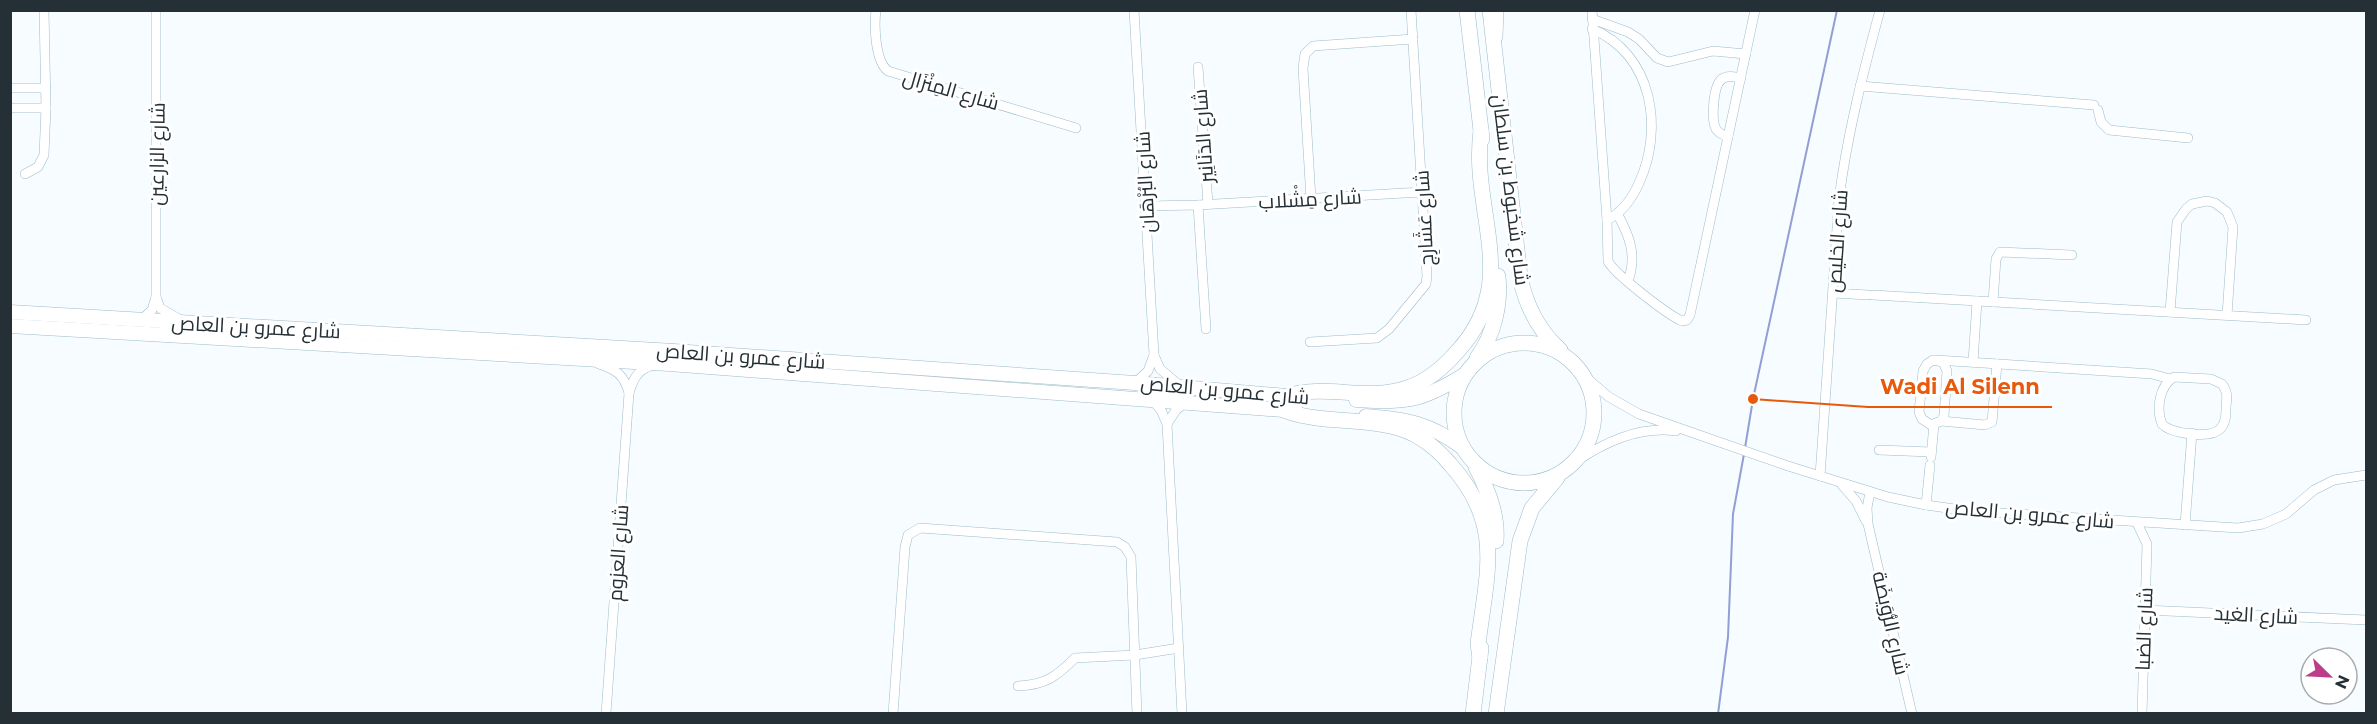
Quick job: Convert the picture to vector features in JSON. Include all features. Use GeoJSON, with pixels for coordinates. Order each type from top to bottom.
{"type":"FeatureCollection","features":[{"type":"Feature","properties":{"kind":"main road","name":"شارع شخبوط بن سلطان"},"geometry":{"type":"LineString","coordinates":[[1467,10],[1499,288],[1492,330],[1469,369]]}},
{"type":"Feature","properties":{"kind":"main road","name":"شارع شخبوط بن سلطان"},"geometry":{"type":"LineString","coordinates":[[1490,10],[1523,294],[1538,325],[1551,342],[1567,356]]}},
{"type":"Feature","properties":{"kind":"main road"},"geometry":{"type":"LineString","coordinates":[[1480,658],[1478,644],[1488,543],[1481,510],[1466,482],[1436,448],[1402,429],[1378,424],[1304,417],[1286,403],[1304,392],[1368,394],[1402,390],[1442,368],[1475,332],[1487,302],[1491,272],[1479,161],[1481,131]]}},
{"type":"Feature","properties":{"kind":"main road","name":"شارع عمرو بن العاص"},"geometry":{"type":"LineString","coordinates":[[10,312],[686,352],[1184,387],[1405,420],[1430,426],[1463,448]]}},
{"type":"Feature","properties":{"kind":"main road","name":"شارع عمرو بن العاص"},"geometry":{"type":"LineString","coordinates":[[10,326],[669,364],[1185,403],[1407,401],[1435,392],[1469,369]]}},
{"type":"Feature","properties":{"kind":"main road"},"geometry":{"type":"LineString","coordinates":[[1473,714],[1497,537],[1491,502],[1474,465],[1457,438],[1453,422],[1453,405],[1457,390],[1469,369],[1489,352],[1508,344],[1528,343],[1548,347],[1567,356],[1583,375],[1591,392],[1594,411],[1589,438],[1569,467],[1541,495],[1523,529],[1516,558],[1496,714]]}},
{"type":"Feature","properties":{"kind":"main road"},"geometry":{"type":"LineString","coordinates":[[1474,465],[1490,476],[1518,484],[1546,481],[1569,467]]}},
{"type":"Feature","properties":{"kind":"street"},"geometry":{"type":"LineString","coordinates":[[25,174],[42,162],[46,108],[44,10]]}},
{"type":"Feature","properties":{"kind":"street","name":"شارع الزارعين"},"geometry":{"type":"LineString","coordinates":[[156,10],[156,297]]}},
{"type":"Feature","properties":{"kind":"street","name":"شارع المِنْزَال"},"geometry":{"type":"LineString","coordinates":[[876,10],[879,58],[882,66],[888,71],[1076,128]]}},
{"type":"Feature","properties":{"kind":"street","name":"شارع البُرْهَان"},"geometry":{"type":"LineString","coordinates":[[1134,10],[1154,355]]}},
{"type":"Feature","properties":{"kind":"street","name":"شارع عَشَارِج"},"geometry":{"type":"LineString","coordinates":[[1310,342],[1377,338],[1386,332],[1422,291],[1427,276],[1411,10]]}},
{"type":"Feature","properties":{"kind":"street"},"geometry":{"type":"LineString","coordinates":[[1494,50],[1498,33],[1499,10]]}},
{"type":"Feature","properties":{"kind":"street"},"geometry":{"type":"LineString","coordinates":[[1592,20],[1608,261],[1628,281],[1679,321],[1684,321],[1689,317],[1755,10]]}},
{"type":"Feature","properties":{"kind":"street","name":"شارع الخليص"},"geometry":{"type":"LineString","coordinates":[[1820,476],[1841,177],[1848,135],[1880,10]]}},
{"type":"Feature","properties":{"kind":"street"},"geometry":{"type":"LineString","coordinates":[[1592,20],[1634,35],[1652,54],[1668,62],[1713,51],[1746,54]]}},
{"type":"Feature","properties":{"kind":"street"},"geometry":{"type":"LineString","coordinates":[[1592,20],[1635,66],[1652,110],[1652,142],[1649,158],[1637,188],[1618,215],[1607,220]]}},
{"type":"Feature","properties":{"kind":"street"},"geometry":{"type":"LineString","coordinates":[[1311,199],[1303,68],[1305,54],[1313,46],[1413,39]]}},
{"type":"Feature","properties":{"kind":"street"},"geometry":{"type":"LineString","coordinates":[[1635,66],[1652,54]]}},
{"type":"Feature","properties":{"kind":"street","name":"شارع الدَنَانِير"},"geometry":{"type":"LineString","coordinates":[[1198,67],[1203,205]]}},
{"type":"Feature","properties":{"kind":"street"},"geometry":{"type":"LineString","coordinates":[[1728,136],[1722,135],[1716,128],[1714,113],[1716,91],[1719,82],[1725,78],[1741,78]]}},
{"type":"Feature","properties":{"kind":"street"},"geometry":{"type":"LineString","coordinates":[[1860,86],[2096,107],[2104,127],[2114,131],[2188,138]]}},
{"type":"Feature","properties":{"kind":"street"},"geometry":{"type":"LineString","coordinates":[[10,88],[46,88]]}},
{"type":"Feature","properties":{"kind":"street"},"geometry":{"type":"LineString","coordinates":[[10,108],[46,108]]}},
{"type":"Feature","properties":{"kind":"street","name":"شارع مِشْلاب"},"geometry":{"type":"LineString","coordinates":[[1146,206],[1203,205],[1422,192]]}},
{"type":"Feature","properties":{"kind":"street"},"geometry":{"type":"LineString","coordinates":[[2170,312],[2177,222],[2192,204],[2207,201],[2215,203],[2227,212],[2233,227],[2228,315]]}},
{"type":"Feature","properties":{"kind":"street"},"geometry":{"type":"LineString","coordinates":[[1203,205],[1206,329]]}},
{"type":"Feature","properties":{"kind":"street"},"geometry":{"type":"LineString","coordinates":[[1618,215],[1632,246],[1632,264],[1628,281]]}},
{"type":"Feature","properties":{"kind":"street"},"geometry":{"type":"LineString","coordinates":[[1993,302],[1996,259],[2000,252],[2072,255]]}},
{"type":"Feature","properties":{"kind":"street"},"geometry":{"type":"LineString","coordinates":[[1833,293],[2306,320]]}},
{"type":"Feature","properties":{"kind":"street"},"geometry":{"type":"LineString","coordinates":[[140,320],[152,310],[156,297]]}},
{"type":"Feature","properties":{"kind":"street"},"geometry":{"type":"LineString","coordinates":[[156,297],[158,306],[165,312],[188,322]]}},
{"type":"Feature","properties":{"kind":"street"},"geometry":{"type":"LineString","coordinates":[[1973,362],[1977,301]]}},
{"type":"Feature","properties":{"kind":"street"},"geometry":{"type":"LineString","coordinates":[[1135,383],[1148,371],[1154,355]]}},
{"type":"Feature","properties":{"kind":"street"},"geometry":{"type":"LineString","coordinates":[[1154,355],[1165,375],[1184,387]]}},
{"type":"Feature","properties":{"kind":"street"},"geometry":{"type":"LineString","coordinates":[[1926,505],[1930,458],[1937,423],[1944,416],[1947,371],[1942,362],[1936,360]]}},
{"type":"Feature","properties":{"kind":"street"},"geometry":{"type":"LineString","coordinates":[[1997,364],[1992,422],[1985,425],[1925,422],[1919,412],[1924,367],[1936,360],[2152,374],[2170,379],[2177,377],[2211,379],[2222,384],[2226,390],[2225,421],[2221,428],[2212,434],[2171,431],[2164,428],[2160,422],[2161,390],[2170,379]]}},
{"type":"Feature","properties":{"kind":"street"},"geometry":{"type":"LineString","coordinates":[[591,361],[619,372],[630,393]]}},
{"type":"Feature","properties":{"kind":"street","name":"شارع العزوم"},"geometry":{"type":"LineString","coordinates":[[606,714],[630,393],[634,379],[643,369],[669,364]]}},
{"type":"Feature","properties":{"kind":"street","name":"شارع عمرو بن العاص"},"geometry":{"type":"LineString","coordinates":[[1583,375],[1602,392],[1624,406],[1690,433],[1870,492],[1926,505],[1970,511],[2238,528],[2263,524],[2286,514],[2323,485],[2345,478],[2367,475]]}},
{"type":"Feature","properties":{"kind":"street"},"geometry":{"type":"LineString","coordinates":[[1151,400],[1161,410],[1167,424],[1182,714]]}},
{"type":"Feature","properties":{"kind":"street"},"geometry":{"type":"LineString","coordinates":[[1167,424],[1176,410],[1185,403]]}},
{"type":"Feature","properties":{"kind":"street","name":"شارع عمرو بن العاص"},"geometry":{"type":"LineString","coordinates":[[1569,467],[1610,442],[1629,435],[1669,430],[1690,433]]}},
{"type":"Feature","properties":{"kind":"street"},"geometry":{"type":"LineString","coordinates":[[2185,525],[2192,433]]}},
{"type":"Feature","properties":{"kind":"street"},"geometry":{"type":"LineString","coordinates":[[1879,450],[1930,458]]}},
{"type":"Feature","properties":{"kind":"street","name":"شارع الرُّوَيضَة"},"geometry":{"type":"LineString","coordinates":[[1840,483],[1856,501],[1869,532]]}},
{"type":"Feature","properties":{"kind":"street","name":"شارع الرُّوَيضَة"},"geometry":{"type":"LineString","coordinates":[[1870,492],[1867,516],[1869,532],[1912,714]]}},
{"type":"Feature","properties":{"kind":"street","name":"شارع الضبا"},"geometry":{"type":"LineString","coordinates":[[2137,523],[2146,544],[2142,714]]}},
{"type":"Feature","properties":{"kind":"street"},"geometry":{"type":"LineString","coordinates":[[2146,544],[2160,524]]}},
{"type":"Feature","properties":{"kind":"street"},"geometry":{"type":"LineString","coordinates":[[893,714],[905,547],[908,535],[920,528],[1117,542],[1125,547],[1131,558],[1137,714]]}},
{"type":"Feature","properties":{"kind":"street","name":"شارع الغيد"},"geometry":{"type":"LineString","coordinates":[[2145,610],[2367,620]]}},
{"type":"Feature","properties":{"kind":"street"},"geometry":{"type":"LineString","coordinates":[[1018,686],[1031,686],[1057,676],[1075,658],[1135,655],[1179,648]]}},
{"type":"Feature","properties":{"kind":"waterway"},"geometry":{"type":"LineString","coordinates":[[1745,448],[1753,399],[1837,10]]}},
{"type":"Feature","properties":{"kind":"waterway"},"geometry":{"type":"LineString","coordinates":[[1718,714],[1728,637],[1733,514],[1744,454]]}},
{"type":"Feature","properties":{"kind":"place","name":"Wadi Al Silenn"},"geometry":{"type":"Point","coordinates":[1753,399]}}]}
